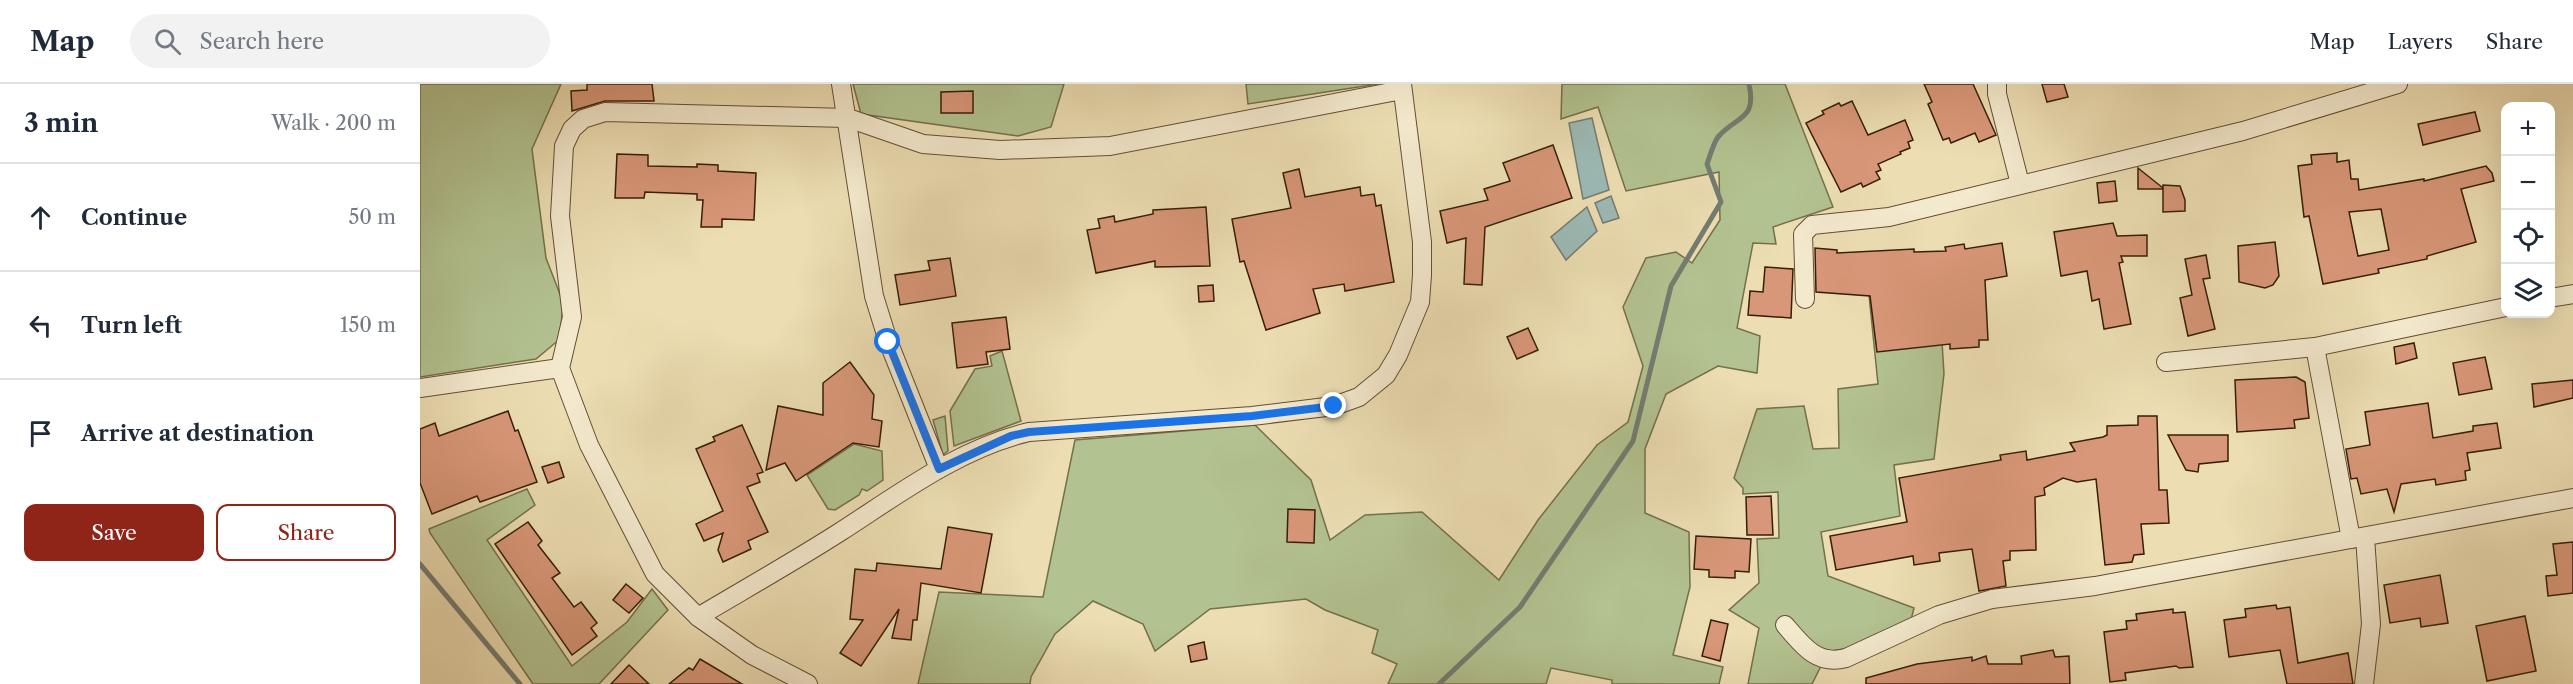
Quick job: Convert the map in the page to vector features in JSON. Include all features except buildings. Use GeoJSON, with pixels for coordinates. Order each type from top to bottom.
{"type":"FeatureCollection","features":[{"type":"Feature","properties":{"kind":"street"},"geometry":{"type":"LineString","coordinates":[[841,84],[874,297],[888,342],[939,469]]}},
{"type":"Feature","properties":{"kind":"street"},"geometry":{"type":"LineString","coordinates":[[1997,84],[1996,94],[2020,184]]}},
{"type":"Feature","properties":{"kind":"street"},"geometry":{"type":"LineString","coordinates":[[1805,299],[1803,234],[1812,225],[1889,217],[2243,131],[2398,84]]}},
{"type":"Feature","properties":{"kind":"street"},"geometry":{"type":"LineString","coordinates":[[698,617],[814,548],[939,469],[1011,436],[1029,432],[1252,416],[1334,406],[1359,397],[1386,375],[1398,355],[1420,302],[1422,242],[1402,87],[1110,146],[1000,150],[923,144],[848,118],[605,112],[583,119],[572,129],[564,146],[560,216],[572,317],[560,368],[589,445],[656,574],[698,617],[752,656],[808,684]]}},
{"type":"Feature","properties":{"kind":"street"},"geometry":{"type":"LineString","coordinates":[[2555,297],[2573,294]]}},
{"type":"Feature","properties":{"kind":"street"},"geometry":{"type":"LineString","coordinates":[[2166,362],[2315,347],[2501,309]]}},
{"type":"Feature","properties":{"kind":"street"},"geometry":{"type":"LineString","coordinates":[[2315,347],[2358,538],[2371,624],[2364,684]]}},
{"type":"Feature","properties":{"kind":"street"},"geometry":{"type":"LineString","coordinates":[[420,388],[560,368]]}},
{"type":"Feature","properties":{"kind":"street"},"geometry":{"type":"LineString","coordinates":[[1785,626],[1809,653],[1834,661],[1964,605],[1992,599],[2095,586],[2573,498]]}},
{"type":"Feature","properties":{"kind":"green space"},"geometry":{"type":"Polygon","coordinates":[[[420,84],[561,84],[532,149],[546,258],[563,302],[560,339],[536,359],[420,377],[420,84]]]}},
{"type":"Feature","properties":{"kind":"green space"},"geometry":{"type":"Polygon","coordinates":[[[853,84],[1064,84],[1051,127],[1018,136],[861,114],[853,84]]]}},
{"type":"Feature","properties":{"kind":"green space"},"geometry":{"type":"Polygon","coordinates":[[[1246,84],[1378,84],[1248,104],[1246,84]]]}},
{"type":"Feature","properties":{"kind":"green space"},"geometry":{"type":"Polygon","coordinates":[[[1562,84],[1785,84],[1833,207],[1773,227],[1776,244],[1753,243],[1737,328],[1760,336],[1757,373],[1718,366],[1666,394],[1645,449],[1645,513],[1689,532],[1690,587],[1673,655],[1723,667],[1719,684],[1612,684],[1612,680],[1551,668],[1546,684],[1388,684],[1397,664],[1372,653],[1378,630],[1325,610],[1306,599],[1210,609],[1155,651],[1143,624],[1093,601],[1055,634],[1031,677],[1030,684],[918,684],[939,592],[1043,597],[1075,440],[1255,425],[1311,480],[1330,540],[1365,515],[1422,512],[1499,580],[1538,520],[1597,445],[1628,422],[1643,366],[1623,307],[1646,258],[1676,252],[1692,263],[1720,220],[1719,172],[1626,191],[1598,107],[1561,119],[1562,84]]]}},
{"type":"Feature","properties":{"kind":"green space"},"geometry":{"type":"Polygon","coordinates":[[[1939,294],[1944,374],[1934,459],[1894,465],[1900,516],[1821,532],[1828,576],[1914,608],[1911,620],[1854,647],[1828,652],[1812,684],[1748,684],[1759,628],[1729,610],[1759,583],[1757,539],[1779,538],[1778,492],[1743,494],[1743,488],[1734,478],[1757,409],[1804,406],[1813,449],[1839,448],[1838,389],[1878,384],[1869,295],[1939,294]]]}},
{"type":"Feature","properties":{"kind":"green space"},"geometry":{"type":"Polygon","coordinates":[[[1002,351],[1021,421],[954,446],[950,411],[975,369],[992,366],[990,356],[1002,351]]]}},
{"type":"Feature","properties":{"kind":"green space"},"geometry":{"type":"Polygon","coordinates":[[[945,416],[948,451],[943,455],[933,420],[945,416]]]}},
{"type":"Feature","properties":{"kind":"green space"},"geometry":{"type":"Polygon","coordinates":[[[854,444],[882,451],[883,480],[867,491],[862,489],[859,495],[835,510],[828,509],[807,475],[854,444]]]}},
{"type":"Feature","properties":{"kind":"green space"},"geometry":{"type":"Polygon","coordinates":[[[527,489],[535,505],[487,540],[572,666],[627,622],[652,589],[668,610],[599,684],[533,684],[430,533],[429,529],[527,489]]]}},
{"type":"Feature","properties":{"kind":"water"},"geometry":{"type":"Polygon","coordinates":[[[1592,118],[1609,190],[1583,199],[1569,123],[1592,118]]]}},
{"type":"Feature","properties":{"kind":"water"},"geometry":{"type":"Polygon","coordinates":[[[1611,196],[1619,218],[1603,223],[1595,203],[1611,196]]]}},
{"type":"Feature","properties":{"kind":"water"},"geometry":{"type":"Polygon","coordinates":[[[1587,207],[1597,231],[1566,260],[1551,237],[1587,207]]]}},
{"type":"Feature","properties":{"kind":"waterway"},"geometry":{"type":"LineString","coordinates":[[1439,684],[1520,607],[1633,441],[1671,286],[1721,202],[1707,164],[1718,137],[1748,111],[1751,96],[1749,84]]}},
{"type":"Feature","properties":{"kind":"waterway"},"geometry":{"type":"LineString","coordinates":[[420,564],[520,684]]}},
{"type":"Feature","properties":{"kind":"route"},"geometry":{"type":"LineString","coordinates":[[888,342],[939,469],[1011,436],[1029,432],[1252,416],[1334,406]]}}]}
